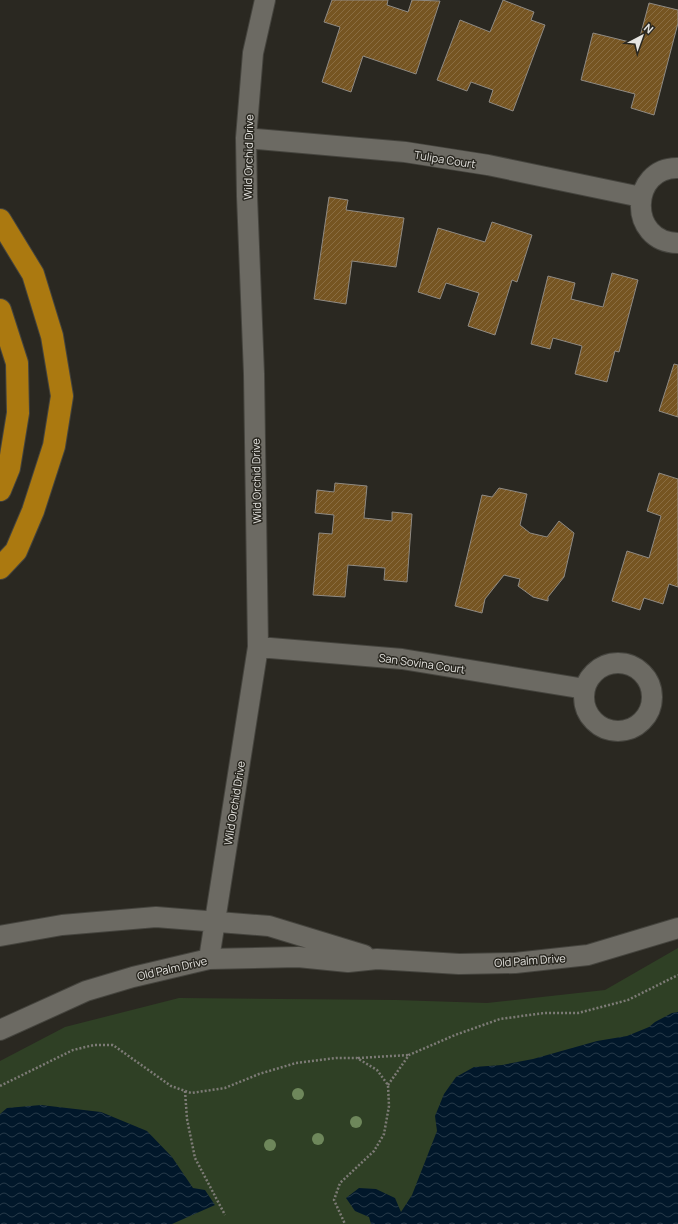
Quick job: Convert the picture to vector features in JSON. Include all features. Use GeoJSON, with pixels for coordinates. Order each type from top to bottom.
{"type":"FeatureCollection","features":[{"type":"Feature","properties":{"kind":"highway"},"geometry":{"type":"LineString","coordinates":[[0,220],[33,274],[52,336],[62,396],[54,446],[33,511],[16,551],[0,568]]}},
{"type":"Feature","properties":{"kind":"highway"},"geometry":{"type":"LineString","coordinates":[[0,310],[16,363],[18,413],[9,468],[0,490]]}},
{"type":"Feature","properties":{"kind":"street","name":"Wild Orchid Drive"},"geometry":{"type":"LineString","coordinates":[[209,959],[258,648],[254,374],[246,138],[252,53],[266,0]]}},
{"type":"Feature","properties":{"kind":"street","name":"Tulipa Court"},"geometry":{"type":"LineString","coordinates":[[246,138],[405,152],[488,166],[641,197]]}},
{"type":"Feature","properties":{"kind":"street"},"geometry":{"type":"LineString","coordinates":[[678,168],[672,168],[658,174],[647,184],[641,197],[640,212],[646,226],[656,237],[670,243],[678,243]]}},
{"type":"Feature","properties":{"kind":"street","name":"San Sovina Court"},"geometry":{"type":"LineString","coordinates":[[258,648],[402,659],[585,689]]}},
{"type":"Feature","properties":{"kind":"street","name":"Old Palm Drive"},"geometry":{"type":"LineString","coordinates":[[0,936],[62,925],[156,917],[270,926],[377,959]]}},
{"type":"Feature","properties":{"kind":"street","name":"Old Palm Drive"},"geometry":{"type":"LineString","coordinates":[[0,1030],[86,991],[132,977],[209,959],[298,957],[348,962],[377,959],[459,964],[515,963],[588,955],[678,928]]}},
{"type":"Feature","properties":{"kind":"path"},"geometry":{"type":"LineString","coordinates":[[0,1086],[73,1050],[94,1046],[112,1045],[171,1086],[191,1093],[225,1088],[259,1074],[296,1063],[336,1058],[410,1055],[455,1035],[500,1019],[544,1014],[578,1013],[628,1000],[678,975]]}},
{"type":"Feature","properties":{"kind":"path"},"geometry":{"type":"LineString","coordinates":[[388,1085],[410,1055]]}},
{"type":"Feature","properties":{"kind":"path"},"geometry":{"type":"LineString","coordinates":[[345,1224],[334,1200],[340,1182],[374,1151],[384,1134],[390,1106],[388,1085],[377,1070],[357,1058]]}},
{"type":"Feature","properties":{"kind":"path"},"geometry":{"type":"LineString","coordinates":[[185,1091],[187,1119],[195,1158],[225,1215]]}},
{"type":"Feature","properties":{"kind":"green space"},"geometry":{"type":"Polygon","coordinates":[[[678,948],[678,1224],[0,1224],[0,1061],[65,1027],[179,998],[396,1000],[487,1003],[605,990],[678,948]]]}},
{"type":"Feature","properties":{"kind":"water"},"geometry":{"type":"Polygon","coordinates":[[[678,1012],[678,1224],[371,1224],[369,1217],[355,1211],[346,1198],[359,1188],[376,1189],[395,1198],[401,1212],[412,1195],[437,1131],[435,1116],[444,1094],[456,1077],[474,1067],[502,1065],[533,1059],[597,1041],[627,1036],[649,1027],[672,1013],[678,1012]]]}},
{"type":"Feature","properties":{"kind":"water"},"geometry":{"type":"Polygon","coordinates":[[[41,1105],[101,1112],[147,1131],[172,1157],[193,1188],[205,1190],[215,1205],[172,1224],[0,1224],[0,1114],[7,1108],[41,1105]]]}},
{"type":"Feature","properties":{"kind":"building"},"geometry":{"type":"Polygon","coordinates":[[[332,0],[388,0],[387,5],[408,12],[412,0],[440,1],[416,74],[363,56],[351,92],[322,82],[340,27],[324,22],[332,0]]]}},
{"type":"Feature","properties":{"kind":"building"},"geometry":{"type":"Polygon","coordinates":[[[503,0],[534,12],[531,20],[545,25],[513,111],[489,102],[493,90],[471,82],[467,91],[437,80],[460,20],[490,32],[503,0]]]}},
{"type":"Feature","properties":{"kind":"building"},"geometry":{"type":"Polygon","coordinates":[[[649,3],[678,10],[678,23],[654,115],[631,108],[635,94],[581,80],[593,33],[638,44],[649,3]]]}},
{"type":"Feature","properties":{"kind":"building"},"geometry":{"type":"Polygon","coordinates":[[[329,197],[348,200],[346,210],[404,218],[396,267],[352,261],[346,304],[314,299],[329,197]]]}},
{"type":"Feature","properties":{"kind":"building"},"geometry":{"type":"Polygon","coordinates":[[[492,222],[532,235],[517,282],[512,280],[495,335],[468,326],[479,293],[446,283],[440,299],[418,292],[438,228],[485,242],[492,222]]]}},
{"type":"Feature","properties":{"kind":"building"},"geometry":{"type":"Polygon","coordinates":[[[612,273],[638,280],[619,352],[615,351],[607,382],[575,374],[582,346],[553,338],[550,349],[531,344],[548,276],[575,283],[571,299],[603,307],[612,273]]]}},
{"type":"Feature","properties":{"kind":"building"},"geometry":{"type":"Polygon","coordinates":[[[674,364],[678,365],[678,417],[659,411],[674,364]]]}},
{"type":"Feature","properties":{"kind":"building"},"geometry":{"type":"Polygon","coordinates":[[[659,473],[678,479],[678,587],[669,584],[663,604],[644,598],[640,610],[612,601],[627,551],[649,558],[661,516],[647,511],[659,473]]]}},
{"type":"Feature","properties":{"kind":"building"},"geometry":{"type":"Polygon","coordinates":[[[335,483],[367,486],[364,518],[392,521],[392,512],[412,514],[407,582],[384,580],[385,568],[348,565],[345,597],[313,595],[319,533],[332,534],[334,515],[315,513],[317,490],[334,492],[335,483]]]}},
{"type":"Feature","properties":{"kind":"building"},"geometry":{"type":"Polygon","coordinates":[[[499,488],[527,494],[520,525],[530,533],[547,537],[559,521],[574,533],[564,577],[548,597],[548,601],[533,597],[518,586],[520,579],[504,575],[485,599],[482,613],[455,606],[482,495],[492,497],[499,488]]]}}]}
